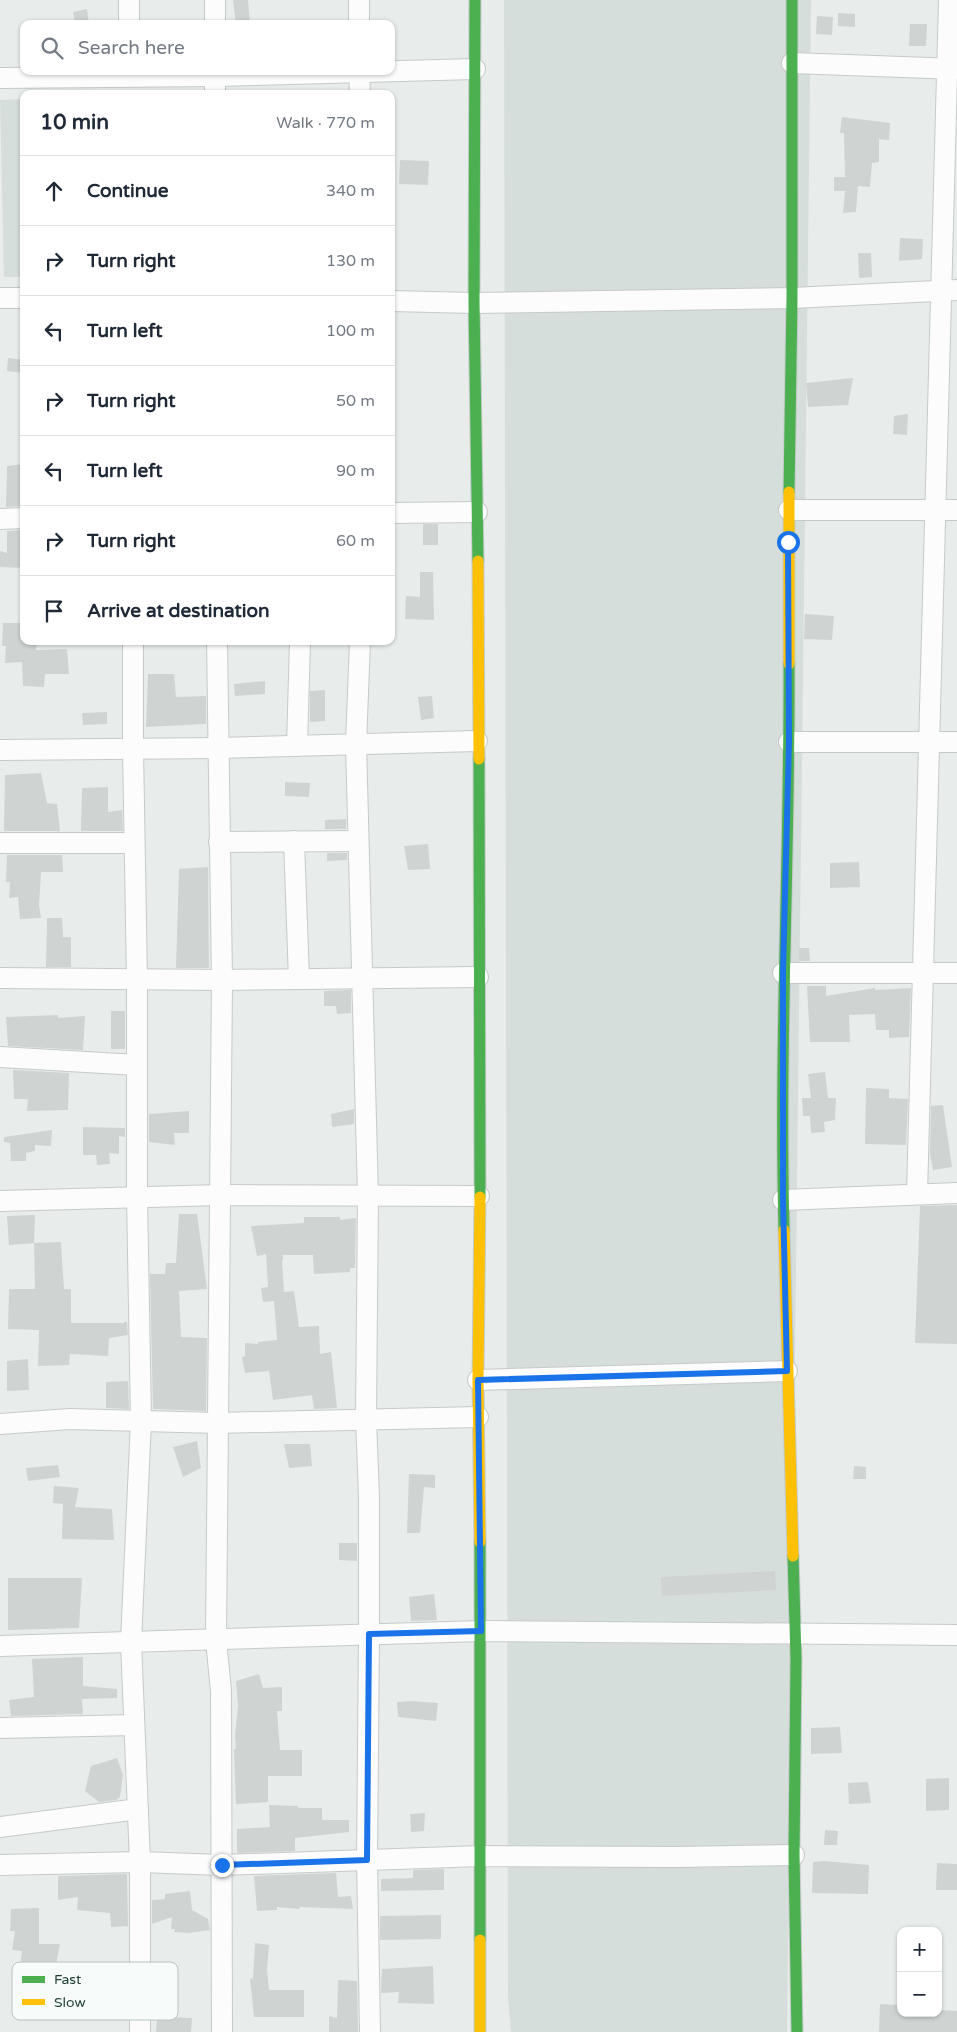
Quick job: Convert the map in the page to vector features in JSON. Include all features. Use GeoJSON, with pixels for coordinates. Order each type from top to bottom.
{"type":"FeatureCollection","features":[{"type":"Feature","properties":{"kind":"street"},"geometry":{"type":"LineString","coordinates":[[129,0],[130,20]]}},
{"type":"Feature","properties":{"kind":"street"},"geometry":{"type":"LineString","coordinates":[[215,0],[215,20]]}},
{"type":"Feature","properties":{"kind":"street"},"geometry":{"type":"LineString","coordinates":[[358,0],[359,20]]}},
{"type":"Feature","properties":{"kind":"street"},"geometry":{"type":"LineString","coordinates":[[475,0],[474,303],[478,741],[478,1417],[481,1631],[480,2032]]}},
{"type":"Feature","properties":{"kind":"street"},"geometry":{"type":"LineString","coordinates":[[792,0],[789,742],[783,972],[783,1200],[795,1633],[794,1855],[797,2032]]}},
{"type":"Feature","properties":{"kind":"street"},"geometry":{"type":"LineString","coordinates":[[918,1194],[935,510],[949,290],[952,69],[949,0]]}},
{"type":"Feature","properties":{"kind":"street"},"geometry":{"type":"LineString","coordinates":[[792,64],[952,69]]}},
{"type":"Feature","properties":{"kind":"street"},"geometry":{"type":"LineString","coordinates":[[395,71],[475,70]]}},
{"type":"Feature","properties":{"kind":"street"},"geometry":{"type":"LineString","coordinates":[[0,78],[98,75]]}},
{"type":"Feature","properties":{"kind":"street"},"geometry":{"type":"LineString","coordinates":[[144,75],[215,80],[305,75]]}},
{"type":"Feature","properties":{"kind":"street"},"geometry":{"type":"LineString","coordinates":[[359,75],[360,90]]}},
{"type":"Feature","properties":{"kind":"street"},"geometry":{"type":"LineString","coordinates":[[395,301],[474,303],[792,298],[949,290]]}},
{"type":"Feature","properties":{"kind":"street"},"geometry":{"type":"LineString","coordinates":[[0,298],[20,298]]}},
{"type":"Feature","properties":{"kind":"street"},"geometry":{"type":"LineString","coordinates":[[789,510],[957,510]]}},
{"type":"Feature","properties":{"kind":"street"},"geometry":{"type":"LineString","coordinates":[[395,513],[477,512]]}},
{"type":"Feature","properties":{"kind":"street"},"geometry":{"type":"LineString","coordinates":[[0,519],[20,518]]}},
{"type":"Feature","properties":{"kind":"street"},"geometry":{"type":"LineString","coordinates":[[133,645],[137,979],[137,1197],[141,1420],[131,1642],[140,1862],[140,1962]]}},
{"type":"Feature","properties":{"kind":"street"},"geometry":{"type":"LineString","coordinates":[[217,645],[222,980],[216,1640],[221,1691],[222,2032]]}},
{"type":"Feature","properties":{"kind":"street"},"geometry":{"type":"LineString","coordinates":[[297,746],[300,645]]}},
{"type":"Feature","properties":{"kind":"street"},"geometry":{"type":"LineString","coordinates":[[360,645],[356,744],[368,1196],[366,1419],[369,1498],[367,1860],[370,2032]]}},
{"type":"Feature","properties":{"kind":"street"},"geometry":{"type":"LineString","coordinates":[[0,750],[218,748],[478,741]]}},
{"type":"Feature","properties":{"kind":"street"},"geometry":{"type":"LineString","coordinates":[[789,742],[957,742]]}},
{"type":"Feature","properties":{"kind":"street"},"geometry":{"type":"LineString","coordinates":[[294,841],[299,979]]}},
{"type":"Feature","properties":{"kind":"street"},"geometry":{"type":"LineString","coordinates":[[219,842],[358,841]]}},
{"type":"Feature","properties":{"kind":"street"},"geometry":{"type":"LineString","coordinates":[[0,843],[134,843]]}},
{"type":"Feature","properties":{"kind":"street"},"geometry":{"type":"LineString","coordinates":[[783,972],[957,973]]}},
{"type":"Feature","properties":{"kind":"street"},"geometry":{"type":"LineString","coordinates":[[0,978],[222,980],[478,977]]}},
{"type":"Feature","properties":{"kind":"street"},"geometry":{"type":"LineString","coordinates":[[0,1057],[137,1064]]}},
{"type":"Feature","properties":{"kind":"street"},"geometry":{"type":"LineString","coordinates":[[783,1200],[957,1193]]}},
{"type":"Feature","properties":{"kind":"street"},"geometry":{"type":"LineString","coordinates":[[0,1201],[221,1195],[479,1196]]}},
{"type":"Feature","properties":{"kind":"street"},"geometry":{"type":"LineString","coordinates":[[478,1380],[787,1371]]}},
{"type":"Feature","properties":{"kind":"street"},"geometry":{"type":"LineString","coordinates":[[0,1424],[70,1419],[217,1422],[478,1417]]}},
{"type":"Feature","properties":{"kind":"street"},"geometry":{"type":"LineString","coordinates":[[0,1646],[481,1631],[957,1635]]}},
{"type":"Feature","properties":{"kind":"street"},"geometry":{"type":"LineString","coordinates":[[0,1728],[134,1725]]}},
{"type":"Feature","properties":{"kind":"street"},"geometry":{"type":"LineString","coordinates":[[0,1827],[138,1809]]}},
{"type":"Feature","properties":{"kind":"street"},"geometry":{"type":"LineString","coordinates":[[0,1865],[140,1862],[222,1865],[481,1856],[676,1857],[794,1855]]}},
{"type":"Feature","properties":{"kind":"shaded area"},"geometry":{"type":"Polygon","coordinates":[[[504,0],[811,0],[787,2032],[511,2032],[508,1998],[504,0]]]}},
{"type":"Feature","properties":{"kind":"shaded area"},"geometry":{"type":"Polygon","coordinates":[[[20,99],[20,277],[4,277],[0,100],[20,99]]]}},
{"type":"Feature","properties":{"kind":"building"},"geometry":{"type":"Polygon","coordinates":[[[233,0],[248,0],[250,20],[236,20],[233,0]]]}},
{"type":"Feature","properties":{"kind":"building"},"geometry":{"type":"Polygon","coordinates":[[[87,9],[88,20],[74,20],[73,12],[87,9]]]}},
{"type":"Feature","properties":{"kind":"building"},"geometry":{"type":"Polygon","coordinates":[[[838,13],[855,14],[855,27],[838,26],[838,13]]]}},
{"type":"Feature","properties":{"kind":"building"},"geometry":{"type":"Polygon","coordinates":[[[817,16],[833,17],[832,35],[816,34],[817,16]]]}},
{"type":"Feature","properties":{"kind":"building"},"geometry":{"type":"Polygon","coordinates":[[[910,24],[927,24],[926,46],[909,46],[910,24]]]}},
{"type":"Feature","properties":{"kind":"building"},"geometry":{"type":"Polygon","coordinates":[[[842,117],[890,123],[889,140],[879,139],[879,162],[872,163],[870,187],[858,186],[856,212],[843,213],[845,191],[834,191],[834,177],[845,177],[844,133],[840,133],[842,117]]]}},
{"type":"Feature","properties":{"kind":"building"},"geometry":{"type":"Polygon","coordinates":[[[400,160],[429,161],[428,185],[399,184],[400,160]]]}},
{"type":"Feature","properties":{"kind":"building"},"geometry":{"type":"Polygon","coordinates":[[[900,238],[923,239],[922,259],[899,261],[900,238]]]}},
{"type":"Feature","properties":{"kind":"building"},"geometry":{"type":"Polygon","coordinates":[[[858,253],[871,253],[872,277],[859,278],[858,253]]]}},
{"type":"Feature","properties":{"kind":"building"},"geometry":{"type":"Polygon","coordinates":[[[8,358],[20,360],[20,373],[7,371],[8,358]]]}},
{"type":"Feature","properties":{"kind":"building"},"geometry":{"type":"Polygon","coordinates":[[[853,378],[848,405],[808,407],[806,383],[853,378]]]}},
{"type":"Feature","properties":{"kind":"building"},"geometry":{"type":"Polygon","coordinates":[[[908,414],[907,435],[893,434],[894,416],[908,414]]]}},
{"type":"Feature","properties":{"kind":"building"},"geometry":{"type":"Polygon","coordinates":[[[20,464],[20,506],[6,507],[7,466],[20,464]]]}},
{"type":"Feature","properties":{"kind":"building"},"geometry":{"type":"Polygon","coordinates":[[[423,524],[438,524],[438,545],[423,545],[423,524]]]}},
{"type":"Feature","properties":{"kind":"building"},"geometry":{"type":"Polygon","coordinates":[[[20,530],[20,568],[0,567],[0,551],[7,553],[7,531],[20,530]]]}},
{"type":"Feature","properties":{"kind":"building"},"geometry":{"type":"Polygon","coordinates":[[[420,572],[433,572],[434,620],[405,619],[406,596],[420,597],[420,572]]]}},
{"type":"Feature","properties":{"kind":"building"},"geometry":{"type":"Polygon","coordinates":[[[805,614],[834,616],[832,640],[804,639],[805,614]]]}},
{"type":"Feature","properties":{"kind":"building"},"geometry":{"type":"Polygon","coordinates":[[[3,623],[20,623],[20,645],[37,645],[36,650],[67,649],[69,674],[45,674],[44,687],[23,686],[22,662],[5,663],[6,646],[2,646],[3,623]]]}},
{"type":"Feature","properties":{"kind":"building"},"geometry":{"type":"Polygon","coordinates":[[[148,674],[174,674],[176,697],[206,696],[206,724],[146,727],[148,674]]]}},
{"type":"Feature","properties":{"kind":"building"},"geometry":{"type":"Polygon","coordinates":[[[265,681],[265,694],[235,696],[234,684],[265,681]]]}},
{"type":"Feature","properties":{"kind":"building"},"geometry":{"type":"Polygon","coordinates":[[[325,690],[325,721],[310,722],[310,691],[325,690]]]}},
{"type":"Feature","properties":{"kind":"building"},"geometry":{"type":"Polygon","coordinates":[[[432,696],[434,718],[421,720],[418,697],[432,696]]]}},
{"type":"Feature","properties":{"kind":"building"},"geometry":{"type":"Polygon","coordinates":[[[107,712],[107,724],[83,725],[82,713],[107,712]]]}},
{"type":"Feature","properties":{"kind":"building"},"geometry":{"type":"Polygon","coordinates":[[[41,773],[47,803],[57,804],[60,831],[4,831],[5,775],[41,773]]]}},
{"type":"Feature","properties":{"kind":"building"},"geometry":{"type":"Polygon","coordinates":[[[285,782],[310,783],[309,797],[285,796],[285,782]]]}},
{"type":"Feature","properties":{"kind":"building"},"geometry":{"type":"Polygon","coordinates":[[[108,787],[108,812],[122,810],[123,831],[81,831],[82,788],[108,787]]]}},
{"type":"Feature","properties":{"kind":"building"},"geometry":{"type":"Polygon","coordinates":[[[346,819],[346,829],[325,829],[325,820],[346,819]]]}},
{"type":"Feature","properties":{"kind":"building"},"geometry":{"type":"Polygon","coordinates":[[[428,844],[430,869],[408,870],[404,846],[428,844]]]}},
{"type":"Feature","properties":{"kind":"building"},"geometry":{"type":"Polygon","coordinates":[[[327,853],[347,853],[347,860],[327,861],[327,853]]]}},
{"type":"Feature","properties":{"kind":"building"},"geometry":{"type":"Polygon","coordinates":[[[7,855],[62,855],[63,872],[41,872],[39,905],[41,918],[20,919],[18,897],[9,898],[10,882],[6,882],[7,855]]]}},
{"type":"Feature","properties":{"kind":"building"},"geometry":{"type":"Polygon","coordinates":[[[859,862],[860,887],[830,888],[830,863],[859,862]]]}},
{"type":"Feature","properties":{"kind":"building"},"geometry":{"type":"Polygon","coordinates":[[[208,867],[209,968],[176,968],[179,869],[208,867]]]}},
{"type":"Feature","properties":{"kind":"building"},"geometry":{"type":"Polygon","coordinates":[[[47,918],[62,918],[63,937],[71,937],[71,967],[46,967],[47,918]]]}},
{"type":"Feature","properties":{"kind":"building"},"geometry":{"type":"Polygon","coordinates":[[[799,948],[809,948],[810,961],[799,961],[799,948]]]}},
{"type":"Feature","properties":{"kind":"building"},"geometry":{"type":"Polygon","coordinates":[[[807,986],[826,986],[826,996],[875,988],[875,990],[911,988],[909,1037],[889,1038],[889,1030],[876,1030],[875,1014],[849,1015],[850,1042],[810,1042],[807,986]]]}},
{"type":"Feature","properties":{"kind":"building"},"geometry":{"type":"Polygon","coordinates":[[[351,990],[351,1013],[337,1014],[336,1006],[324,1006],[324,991],[351,990]]]}},
{"type":"Feature","properties":{"kind":"building"},"geometry":{"type":"Polygon","coordinates":[[[111,1011],[125,1011],[125,1049],[111,1049],[111,1011]]]}},
{"type":"Feature","properties":{"kind":"building"},"geometry":{"type":"Polygon","coordinates":[[[58,1015],[58,1018],[85,1016],[83,1050],[8,1046],[6,1017],[58,1015]]]}},
{"type":"Feature","properties":{"kind":"building"},"geometry":{"type":"Polygon","coordinates":[[[13,1070],[69,1073],[68,1110],[27,1111],[28,1099],[14,1099],[13,1070]]]}},
{"type":"Feature","properties":{"kind":"building"},"geometry":{"type":"Polygon","coordinates":[[[825,1072],[828,1098],[836,1098],[835,1120],[824,1122],[825,1132],[811,1133],[810,1116],[803,1116],[802,1098],[811,1098],[808,1074],[825,1072]]]}},
{"type":"Feature","properties":{"kind":"building"},"geometry":{"type":"Polygon","coordinates":[[[866,1088],[889,1089],[889,1098],[908,1099],[906,1145],[865,1144],[866,1088]]]}},
{"type":"Feature","properties":{"kind":"building"},"geometry":{"type":"Polygon","coordinates":[[[943,1105],[952,1167],[933,1170],[930,1154],[931,1106],[943,1105]]]}},
{"type":"Feature","properties":{"kind":"building"},"geometry":{"type":"Polygon","coordinates":[[[354,1109],[354,1124],[332,1127],[331,1114],[354,1109]]]}},
{"type":"Feature","properties":{"kind":"building"},"geometry":{"type":"Polygon","coordinates":[[[189,1111],[189,1133],[174,1133],[175,1145],[149,1142],[149,1114],[189,1111]]]}},
{"type":"Feature","properties":{"kind":"building"},"geometry":{"type":"Polygon","coordinates":[[[83,1127],[125,1128],[125,1137],[119,1136],[119,1154],[109,1153],[110,1164],[97,1165],[96,1155],[83,1155],[83,1127]]]}},
{"type":"Feature","properties":{"kind":"building"},"geometry":{"type":"Polygon","coordinates":[[[52,1130],[51,1146],[35,1145],[35,1151],[26,1153],[26,1161],[11,1161],[10,1143],[4,1142],[4,1137],[52,1130]]]}},
{"type":"Feature","properties":{"kind":"building"},"geometry":{"type":"Polygon","coordinates":[[[957,1205],[957,1344],[915,1343],[920,1206],[957,1205]]]}},
{"type":"Feature","properties":{"kind":"building"},"geometry":{"type":"Polygon","coordinates":[[[179,1214],[197,1214],[207,1289],[179,1291],[181,1337],[207,1338],[206,1411],[153,1409],[150,1274],[165,1274],[166,1263],[176,1263],[179,1214]]]}},
{"type":"Feature","properties":{"kind":"building"},"geometry":{"type":"Polygon","coordinates":[[[35,1215],[34,1243],[9,1245],[7,1216],[35,1215]]]}},
{"type":"Feature","properties":{"kind":"building"},"geometry":{"type":"Polygon","coordinates":[[[304,1217],[340,1217],[340,1220],[356,1218],[355,1268],[350,1268],[350,1272],[314,1274],[313,1255],[283,1255],[282,1260],[284,1292],[294,1291],[299,1327],[319,1326],[320,1354],[331,1352],[337,1408],[314,1409],[312,1395],[273,1400],[269,1371],[245,1373],[242,1357],[245,1356],[245,1343],[258,1344],[258,1342],[277,1340],[274,1301],[263,1302],[261,1288],[268,1287],[266,1254],[257,1256],[251,1226],[304,1223],[304,1217]]]}},
{"type":"Feature","properties":{"kind":"building"},"geometry":{"type":"Polygon","coordinates":[[[61,1242],[64,1289],[71,1289],[71,1323],[127,1322],[128,1335],[109,1338],[108,1356],[70,1354],[69,1365],[38,1366],[39,1330],[8,1329],[9,1289],[35,1289],[34,1243],[61,1242]]]}},
{"type":"Feature","properties":{"kind":"building"},"geometry":{"type":"Polygon","coordinates":[[[28,1359],[29,1390],[7,1391],[7,1361],[28,1359]]]}},
{"type":"Feature","properties":{"kind":"building"},"geometry":{"type":"Polygon","coordinates":[[[128,1381],[129,1409],[106,1408],[106,1382],[128,1381]]]}},
{"type":"Feature","properties":{"kind":"building"},"geometry":{"type":"Polygon","coordinates":[[[197,1441],[201,1468],[183,1477],[173,1447],[197,1441]]]}},
{"type":"Feature","properties":{"kind":"building"},"geometry":{"type":"Polygon","coordinates":[[[284,1444],[310,1444],[312,1466],[289,1468],[284,1444]]]}},
{"type":"Feature","properties":{"kind":"building"},"geometry":{"type":"Polygon","coordinates":[[[58,1465],[60,1477],[28,1481],[26,1468],[58,1465]]]}},
{"type":"Feature","properties":{"kind":"building"},"geometry":{"type":"Polygon","coordinates":[[[854,1466],[866,1467],[866,1479],[853,1479],[854,1466]]]}},
{"type":"Feature","properties":{"kind":"building"},"geometry":{"type":"Polygon","coordinates":[[[409,1474],[435,1475],[435,1488],[424,1487],[420,1533],[407,1533],[409,1474]]]}},
{"type":"Feature","properties":{"kind":"building"},"geometry":{"type":"Polygon","coordinates":[[[54,1486],[79,1488],[75,1507],[112,1509],[114,1540],[62,1539],[63,1504],[53,1503],[54,1486]]]}},
{"type":"Feature","properties":{"kind":"building"},"geometry":{"type":"Polygon","coordinates":[[[339,1543],[357,1543],[357,1561],[339,1560],[339,1543]]]}},
{"type":"Feature","properties":{"kind":"building"},"geometry":{"type":"Polygon","coordinates":[[[775,1571],[776,1590],[662,1596],[661,1577],[775,1571]]]}},
{"type":"Feature","properties":{"kind":"building"},"geometry":{"type":"Polygon","coordinates":[[[8,1578],[82,1578],[79,1628],[8,1630],[8,1578]]]}},
{"type":"Feature","properties":{"kind":"building"},"geometry":{"type":"Polygon","coordinates":[[[434,1594],[437,1620],[411,1621],[409,1597],[434,1594]]]}},
{"type":"Feature","properties":{"kind":"building"},"geometry":{"type":"Polygon","coordinates":[[[83,1657],[83,1686],[117,1689],[117,1698],[82,1699],[83,1714],[11,1716],[9,1700],[34,1697],[32,1659],[83,1657]]]}},
{"type":"Feature","properties":{"kind":"building"},"geometry":{"type":"Polygon","coordinates":[[[259,1674],[263,1688],[282,1687],[282,1711],[277,1711],[280,1750],[302,1750],[302,1776],[268,1776],[268,1802],[236,1804],[234,1749],[236,1749],[235,1736],[238,1706],[236,1681],[259,1674]]]}},
{"type":"Feature","properties":{"kind":"building"},"geometry":{"type":"Polygon","coordinates":[[[397,1702],[438,1703],[436,1721],[398,1717],[397,1702]]]}},
{"type":"Feature","properties":{"kind":"building"},"geometry":{"type":"Polygon","coordinates":[[[840,1727],[842,1753],[811,1754],[811,1728],[840,1727]]]}},
{"type":"Feature","properties":{"kind":"building"},"geometry":{"type":"Polygon","coordinates":[[[117,1758],[123,1775],[120,1797],[116,1800],[99,1802],[85,1791],[91,1766],[117,1758]]]}},
{"type":"Feature","properties":{"kind":"building"},"geometry":{"type":"Polygon","coordinates":[[[949,1778],[949,1810],[926,1811],[926,1779],[949,1778]]]}},
{"type":"Feature","properties":{"kind":"building"},"geometry":{"type":"Polygon","coordinates":[[[868,1782],[871,1803],[849,1804],[848,1783],[868,1782]]]}},
{"type":"Feature","properties":{"kind":"building"},"geometry":{"type":"Polygon","coordinates":[[[269,1805],[322,1808],[322,1820],[349,1820],[349,1832],[295,1838],[295,1851],[237,1853],[237,1829],[270,1827],[269,1805]]]}},
{"type":"Feature","properties":{"kind":"building"},"geometry":{"type":"Polygon","coordinates":[[[425,1813],[424,1831],[411,1832],[410,1814],[425,1813]]]}},
{"type":"Feature","properties":{"kind":"building"},"geometry":{"type":"Polygon","coordinates":[[[825,1830],[838,1831],[837,1845],[824,1845],[825,1830]]]}},
{"type":"Feature","properties":{"kind":"building"},"geometry":{"type":"Polygon","coordinates":[[[824,1861],[869,1865],[868,1894],[812,1893],[813,1862],[824,1861]]]}},
{"type":"Feature","properties":{"kind":"building"},"geometry":{"type":"Polygon","coordinates":[[[937,1863],[957,1864],[957,1890],[936,1890],[937,1863]]]}},
{"type":"Feature","properties":{"kind":"building"},"geometry":{"type":"Polygon","coordinates":[[[444,1869],[444,1890],[381,1891],[381,1879],[413,1878],[413,1870],[444,1869]]]}},
{"type":"Feature","properties":{"kind":"building"},"geometry":{"type":"Polygon","coordinates":[[[336,1873],[338,1897],[351,1896],[353,1909],[277,1907],[277,1910],[257,1911],[254,1876],[336,1873]]]}},
{"type":"Feature","properties":{"kind":"building"},"geometry":{"type":"Polygon","coordinates":[[[127,1874],[128,1926],[111,1927],[110,1913],[77,1910],[78,1897],[58,1900],[58,1876],[127,1874]]]}},
{"type":"Feature","properties":{"kind":"building"},"geometry":{"type":"Polygon","coordinates":[[[190,1891],[192,1910],[208,1919],[210,1930],[188,1933],[174,1932],[175,1929],[171,1929],[172,1917],[152,1924],[152,1900],[165,1899],[165,1894],[190,1891]]]}},
{"type":"Feature","properties":{"kind":"building"},"geometry":{"type":"Polygon","coordinates":[[[39,1908],[39,1944],[60,1944],[57,1962],[21,1962],[22,1951],[12,1950],[15,1931],[10,1931],[11,1909],[39,1908]]]}},
{"type":"Feature","properties":{"kind":"building"},"geometry":{"type":"Polygon","coordinates":[[[441,1915],[441,1939],[380,1940],[380,1916],[441,1915]]]}},
{"type":"Feature","properties":{"kind":"building"},"geometry":{"type":"Polygon","coordinates":[[[255,1943],[269,1945],[267,1969],[269,1990],[304,1990],[304,2017],[254,2017],[250,1979],[253,1978],[255,1943]]]}},
{"type":"Feature","properties":{"kind":"building"},"geometry":{"type":"Polygon","coordinates":[[[433,1966],[434,2004],[398,2003],[399,1992],[381,1993],[382,1969],[433,1966]]]}},
{"type":"Feature","properties":{"kind":"building"},"geometry":{"type":"Polygon","coordinates":[[[338,1980],[357,1981],[358,2032],[329,2032],[329,2016],[337,2018],[338,1980]]]}},
{"type":"Feature","properties":{"kind":"building"},"geometry":{"type":"Polygon","coordinates":[[[880,2004],[897,2005],[897,2017],[942,2017],[942,2010],[957,2011],[957,2032],[879,2032],[880,2004]]]}},
{"type":"Feature","properties":{"kind":"building"},"geometry":{"type":"Polygon","coordinates":[[[192,2018],[191,2032],[156,2032],[157,2020],[192,2018]]]}},
{"type":"Feature","properties":{"kind":"traffic: fast"},"geometry":{"type":"LineString","coordinates":[[475,0],[474,303],[478,561]]}},
{"type":"Feature","properties":{"kind":"traffic: fast"},"geometry":{"type":"LineString","coordinates":[[789,492],[792,298],[792,0]]}},
{"type":"Feature","properties":{"kind":"traffic: fast"},"geometry":{"type":"LineString","coordinates":[[784,1230],[783,1089],[789,664]]}},
{"type":"Feature","properties":{"kind":"traffic: fast"},"geometry":{"type":"LineString","coordinates":[[479,759],[480,1197]]}},
{"type":"Feature","properties":{"kind":"traffic: fast"},"geometry":{"type":"LineString","coordinates":[[480,1542],[480,1940]]}},
{"type":"Feature","properties":{"kind":"traffic: fast"},"geometry":{"type":"LineString","coordinates":[[793,1556],[796,1659],[794,1855],[797,2032]]}},
{"type":"Feature","properties":{"kind":"traffic: slow"},"geometry":{"type":"LineString","coordinates":[[789,492],[789,664]]}},
{"type":"Feature","properties":{"kind":"traffic: slow"},"geometry":{"type":"LineString","coordinates":[[478,561],[479,759]]}},
{"type":"Feature","properties":{"kind":"traffic: slow"},"geometry":{"type":"LineString","coordinates":[[480,1197],[478,1380],[480,1542]]}},
{"type":"Feature","properties":{"kind":"traffic: slow"},"geometry":{"type":"LineString","coordinates":[[784,1230],[793,1556]]}},
{"type":"Feature","properties":{"kind":"traffic: slow"},"geometry":{"type":"LineString","coordinates":[[480,1940],[480,2032]]}},
{"type":"Feature","properties":{"kind":"route"},"geometry":{"type":"LineString","coordinates":[[222,1865],[367,1860],[369,1634],[481,1631],[478,1380],[787,1371],[783,1200],[783,972],[789,742],[788,542]]}}]}
